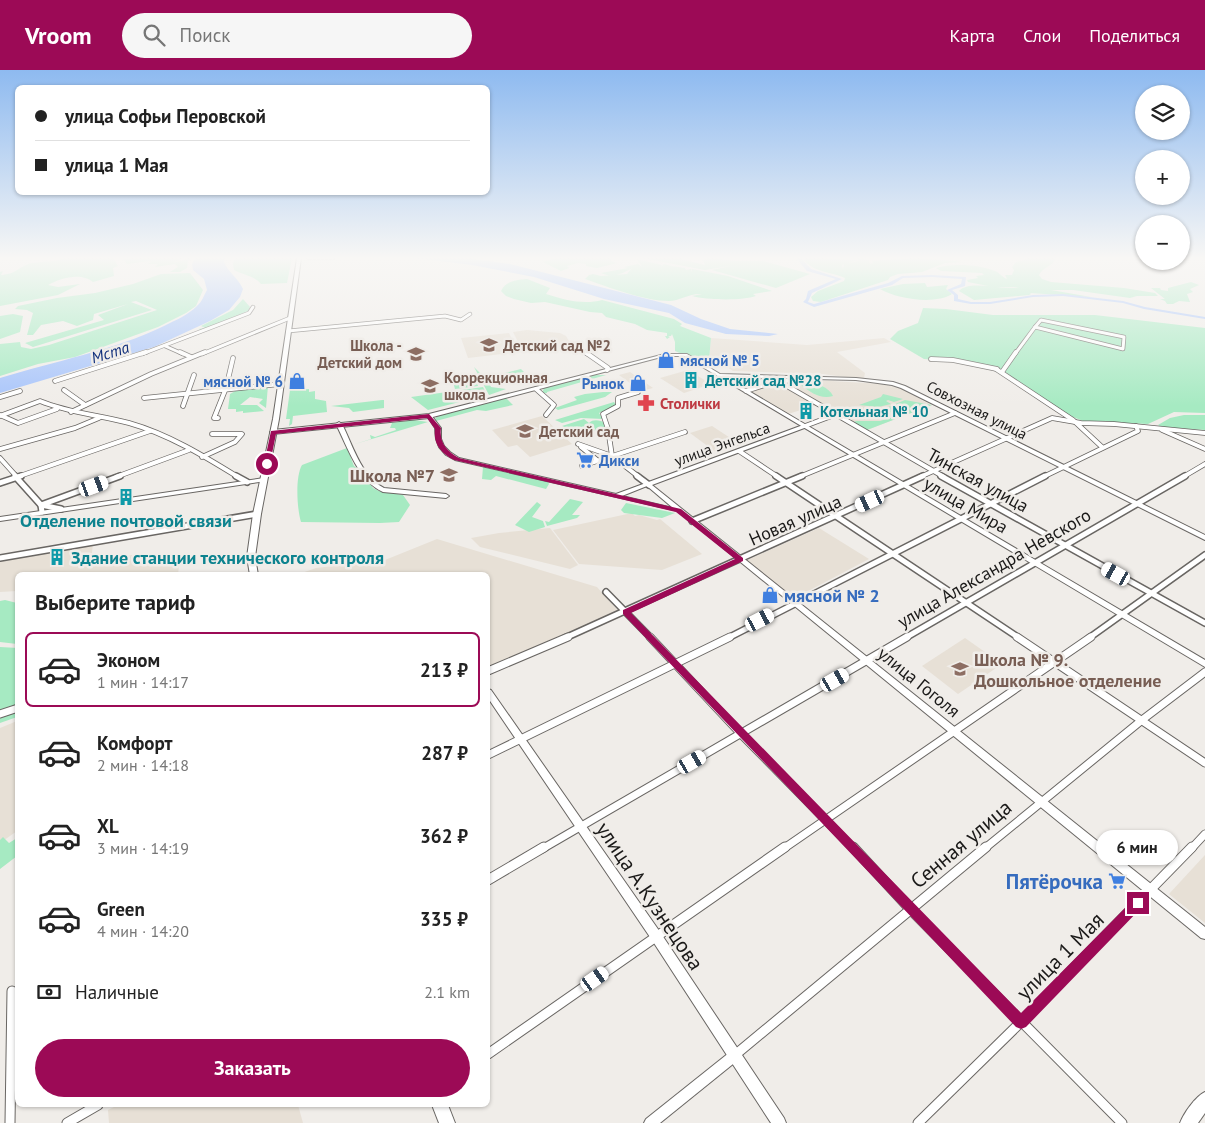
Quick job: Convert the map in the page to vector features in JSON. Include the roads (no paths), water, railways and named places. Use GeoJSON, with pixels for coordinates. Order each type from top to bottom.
{"type":"FeatureCollection","features":[{"type":"Feature","properties":{"kind":"main road"},"geometry":{"type":"LineString","coordinates":[[254,572],[251,557],[257,514],[273,432],[292,307]]}},
{"type":"Feature","properties":{"kind":"main road","name":"улица Мира"},"geometry":{"type":"LineString","coordinates":[[273,432],[429,416],[665,355],[675,354],[691,357],[732,384],[806,426],[851,455],[1205,664]]}},
{"type":"Feature","properties":{"kind":"main road","name":"Совхозная улица"},"geometry":{"type":"LineString","coordinates":[[718,375],[748,378],[771,376],[856,379],[903,387],[1205,538]]}},
{"type":"Feature","properties":{"kind":"main road","name":"улица А.Кузнецова"},"geometry":{"type":"LineString","coordinates":[[490,695],[521,738],[579,827],[656,936],[779,1123]]}},
{"type":"Feature","properties":{"kind":"main road"},"geometry":{"type":"LineString","coordinates":[[1188,1123],[1205,1100]]}},
{"type":"Feature","properties":{"kind":"main road"},"geometry":{"type":"LineString","coordinates":[[441,1107],[447,1123]]}},
{"type":"Feature","properties":{"kind":"street"},"geometry":{"type":"LineString","coordinates":[[55,381],[165,346],[249,313],[253,307]]}},
{"type":"Feature","properties":{"kind":"street"},"geometry":{"type":"LineString","coordinates":[[288,331],[445,316],[461,320],[470,314]]}},
{"type":"Feature","properties":{"kind":"street"},"geometry":{"type":"LineString","coordinates":[[71,412],[126,385],[191,357],[290,318]]}},
{"type":"Feature","properties":{"kind":"street"},"geometry":{"type":"LineString","coordinates":[[1002,371],[1035,327],[1041,320],[1124,337],[1123,349],[1035,327]]}},
{"type":"Feature","properties":{"kind":"street"},"geometry":{"type":"LineString","coordinates":[[165,346],[191,357]]}},
{"type":"Feature","properties":{"kind":"street"},"geometry":{"type":"LineString","coordinates":[[577,347],[608,368],[607,370]]}},
{"type":"Feature","properties":{"kind":"street"},"geometry":{"type":"LineString","coordinates":[[218,418],[214,418],[226,388],[233,358]]}},
{"type":"Feature","properties":{"kind":"street"},"geometry":{"type":"LineString","coordinates":[[931,359],[953,360],[1002,371],[1077,422],[1102,447]]}},
{"type":"Feature","properties":{"kind":"street"},"geometry":{"type":"LineString","coordinates":[[183,406],[194,375]]}},
{"type":"Feature","properties":{"kind":"street"},"geometry":{"type":"LineString","coordinates":[[771,376],[781,383],[795,377]]}},
{"type":"Feature","properties":{"kind":"street","name":"Тинская улица"},"geometry":{"type":"LineString","coordinates":[[732,384],[748,378],[781,383],[1205,624]]}},
{"type":"Feature","properties":{"kind":"street"},"geometry":{"type":"LineString","coordinates":[[746,391],[771,383]]}},
{"type":"Feature","properties":{"kind":"street"},"geometry":{"type":"LineString","coordinates":[[144,398],[226,388],[280,384]]}},
{"type":"Feature","properties":{"kind":"street"},"geometry":{"type":"LineString","coordinates":[[536,388],[554,405],[546,415]]}},
{"type":"Feature","properties":{"kind":"street"},"geometry":{"type":"LineString","coordinates":[[64,390],[84,405]]}},
{"type":"Feature","properties":{"kind":"street"},"geometry":{"type":"LineString","coordinates":[[0,397],[20,391]]}},
{"type":"Feature","properties":{"kind":"street"},"geometry":{"type":"LineString","coordinates":[[612,456],[608,435],[609,427],[603,414],[618,406],[618,399],[638,392]]}},
{"type":"Feature","properties":{"kind":"street"},"geometry":{"type":"LineString","coordinates":[[0,416],[40,401],[57,409],[140,427],[189,450],[247,482]]}},
{"type":"Feature","properties":{"kind":"street"},"geometry":{"type":"LineString","coordinates":[[0,416],[18,423],[57,409]]}},
{"type":"Feature","properties":{"kind":"street"},"geometry":{"type":"LineString","coordinates":[[692,521],[955,413]]}},
{"type":"Feature","properties":{"kind":"street","name":"улица Энгельса"},"geometry":{"type":"LineString","coordinates":[[616,496],[837,414]]}},
{"type":"Feature","properties":{"kind":"street"},"geometry":{"type":"LineString","coordinates":[[429,416],[438,428],[437,434],[441,447],[446,453],[457,459],[679,510]]}},
{"type":"Feature","properties":{"kind":"street"},"geometry":{"type":"LineString","coordinates":[[0,449],[75,428],[99,418]]}},
{"type":"Feature","properties":{"kind":"street","name":"Новая улица"},"geometry":{"type":"LineString","coordinates":[[490,670],[626,612],[1052,418],[1077,422]]}},
{"type":"Feature","properties":{"kind":"street"},"geometry":{"type":"LineString","coordinates":[[1077,422],[1136,426],[1205,434]]}},
{"type":"Feature","properties":{"kind":"street"},"geometry":{"type":"LineString","coordinates":[[339,424],[351,446],[355,459],[375,487],[383,490],[446,496]]}},
{"type":"Feature","properties":{"kind":"street"},"geometry":{"type":"LineString","coordinates":[[490,754],[676,664],[1062,467],[1138,431],[1136,426]]}},
{"type":"Feature","properties":{"kind":"street"},"geometry":{"type":"LineString","coordinates":[[1160,429],[1205,449]]}},
{"type":"Feature","properties":{"kind":"street"},"geometry":{"type":"LineString","coordinates":[[0,482],[150,431]]}},
{"type":"Feature","properties":{"kind":"street"},"geometry":{"type":"LineString","coordinates":[[582,466],[685,432]]}},
{"type":"Feature","properties":{"kind":"street"},"geometry":{"type":"LineString","coordinates":[[202,457],[235,442],[242,434],[212,434]]}},
{"type":"Feature","properties":{"kind":"street","name":"улица Гоголя"},"geometry":{"type":"LineString","coordinates":[[597,460],[578,444],[612,456],[1205,934]]}},
{"type":"Feature","properties":{"kind":"street"},"geometry":{"type":"LineString","coordinates":[[41,505],[189,450]]}},
{"type":"Feature","properties":{"kind":"street"},"geometry":{"type":"LineString","coordinates":[[739,451],[838,516],[890,554],[1205,762]]}},
{"type":"Feature","properties":{"kind":"street"},"geometry":{"type":"LineString","coordinates":[[0,458],[41,505],[67,510]]}},
{"type":"Feature","properties":{"kind":"street","name":"улица Александра Невского"},"geometry":{"type":"LineString","coordinates":[[490,879],[1205,464]]}},
{"type":"Feature","properties":{"kind":"street"},"geometry":{"type":"LineString","coordinates":[[0,519],[264,480]]}},
{"type":"Feature","properties":{"kind":"street"},"geometry":{"type":"LineString","coordinates":[[41,505],[42,512]]}},
{"type":"Feature","properties":{"kind":"street"},"geometry":{"type":"LineString","coordinates":[[0,558],[257,514]]}},
{"type":"Feature","properties":{"kind":"street"},"geometry":{"type":"LineString","coordinates":[[490,1053],[656,936],[1054,663],[1150,592],[1205,555]]}},
{"type":"Feature","properties":{"kind":"street"},"geometry":{"type":"LineString","coordinates":[[606,592],[741,734],[827,820],[912,911],[1122,1123]]}},
{"type":"Feature","properties":{"kind":"street","name":"Сенная улица"},"geometry":{"type":"LineString","coordinates":[[650,1123],[912,911],[1142,720],[1205,672]]}},
{"type":"Feature","properties":{"kind":"street"},"geometry":{"type":"LineString","coordinates":[[0,714],[15,709]]}},
{"type":"Feature","properties":{"kind":"street","name":"улица 1 Мая"},"geometry":{"type":"LineString","coordinates":[[918,1123],[1021,1022],[1205,834]]}},
{"type":"Feature","properties":{"kind":"street"},"geometry":{"type":"LineString","coordinates":[[10,1123],[12,991]]}},
{"type":"Feature","properties":{"kind":"street"},"geometry":{"type":"LineString","coordinates":[[67,1123],[95,1107]]}},
{"type":"Feature","properties":{"kind":"water","name":"Мста"},"geometry":{"type":"Polygon","coordinates":[[[195,307],[231,307],[210,321],[154,347],[0,393],[0,378],[83,355],[144,335],[182,317],[195,307]]]}},
{"type":"Feature","properties":{"kind":"water"},"geometry":{"type":"Polygon","coordinates":[[[642,307],[676,307],[701,319],[730,329],[778,334],[769,336],[726,334],[685,323],[669,313],[642,307]]]}},
{"type":"Feature","properties":{"kind":"waterway"},"geometry":{"type":"LineString","coordinates":[[1141,307],[1205,318]]}},
{"type":"Feature","properties":{"kind":"place","name":"Детский сад №2"},"geometry":{"type":"Point","coordinates":[489,345]}},
{"type":"Feature","properties":{"kind":"place","name":"Школа - Детский дом"},"geometry":{"type":"Point","coordinates":[416,354]}},
{"type":"Feature","properties":{"kind":"place","name":"мясной № 5"},"geometry":{"type":"Point","coordinates":[666,360]}},
{"type":"Feature","properties":{"kind":"place","name":"Детский сад №28"},"geometry":{"type":"Point","coordinates":[691,380]}},
{"type":"Feature","properties":{"kind":"place","name":"мясной № 6"},"geometry":{"type":"Point","coordinates":[297,381]}},
{"type":"Feature","properties":{"kind":"place","name":"Рынок"},"geometry":{"type":"Point","coordinates":[638,383]}},
{"type":"Feature","properties":{"kind":"place","name":"Коррекционная школа"},"geometry":{"type":"Point","coordinates":[430,386]}},
{"type":"Feature","properties":{"kind":"place","name":"Столички"},"geometry":{"type":"Point","coordinates":[646,403]}},
{"type":"Feature","properties":{"kind":"place","name":"Котельная № 10"},"geometry":{"type":"Point","coordinates":[806,411]}},
{"type":"Feature","properties":{"kind":"place","name":"Детский сад"},"geometry":{"type":"Point","coordinates":[525,431]}},
{"type":"Feature","properties":{"kind":"place","name":"Дикси"},"geometry":{"type":"Point","coordinates":[585,460]}},
{"type":"Feature","properties":{"kind":"place","name":"Школа №7"},"geometry":{"type":"Point","coordinates":[449,475]}},
{"type":"Feature","properties":{"kind":"place","name":"Отделение почтовой связи"},"geometry":{"type":"Point","coordinates":[126,497]}},
{"type":"Feature","properties":{"kind":"place","name":"Здание станции технического контроля"},"geometry":{"type":"Point","coordinates":[57,557]}},
{"type":"Feature","properties":{"kind":"place","name":"мясной № 2"},"geometry":{"type":"Point","coordinates":[770,595]}},
{"type":"Feature","properties":{"kind":"place","name":"Школа № 9. Дошкольное отделение"},"geometry":{"type":"Point","coordinates":[960,669]}},
{"type":"Feature","properties":{"kind":"place","name":"Пятёрочка"},"geometry":{"type":"Point","coordinates":[1117,881]}}]}
